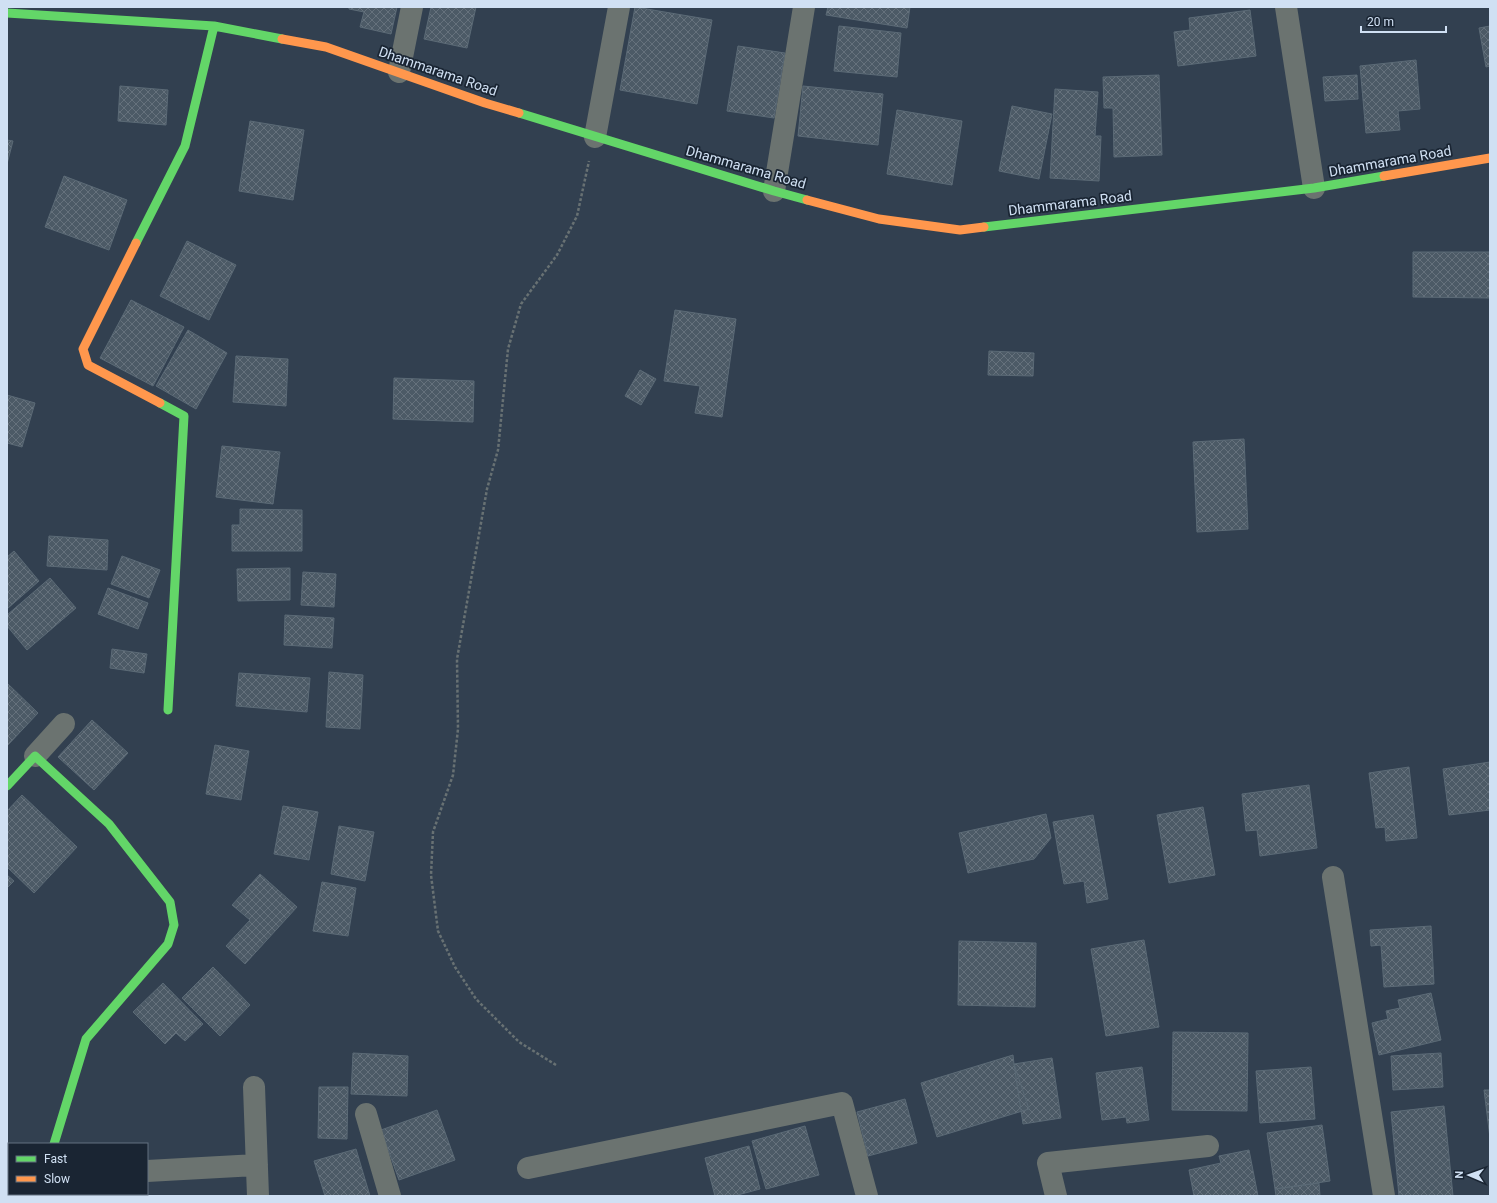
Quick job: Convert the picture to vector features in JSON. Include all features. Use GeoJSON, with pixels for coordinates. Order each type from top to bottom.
{"type":"FeatureCollection","features":[{"type":"Feature","properties":{"kind":"street"},"geometry":{"type":"LineString","coordinates":[[399,72],[412,7]]}},
{"type":"Feature","properties":{"kind":"street"},"geometry":{"type":"LineString","coordinates":[[595,137],[619,7]]}},
{"type":"Feature","properties":{"kind":"street"},"geometry":{"type":"LineString","coordinates":[[774,191],[804,7]]}},
{"type":"Feature","properties":{"kind":"street"},"geometry":{"type":"LineString","coordinates":[[1286,7],[1314,188]]}},
{"type":"Feature","properties":{"kind":"street","name":"Dhammarama Road"},"geometry":{"type":"LineString","coordinates":[[7,13],[214,26],[326,47],[485,103],[774,191],[880,218],[960,230],[1314,188],[1490,158]]}},
{"type":"Feature","properties":{"kind":"street"},"geometry":{"type":"LineString","coordinates":[[168,710],[184,416],[88,365],[83,349],[185,146],[214,26]]}},
{"type":"Feature","properties":{"kind":"street"},"geometry":{"type":"LineString","coordinates":[[7,786],[64,724]]}},
{"type":"Feature","properties":{"kind":"street"},"geometry":{"type":"LineString","coordinates":[[35,756],[109,824],[170,902],[174,925],[168,944],[86,1039],[54,1143]]}},
{"type":"Feature","properties":{"kind":"street"},"geometry":{"type":"LineString","coordinates":[[1333,877],[1384,1196]]}},
{"type":"Feature","properties":{"kind":"street"},"geometry":{"type":"LineString","coordinates":[[254,1087],[258,1196]]}},
{"type":"Feature","properties":{"kind":"street"},"geometry":{"type":"LineString","coordinates":[[528,1168],[842,1103],[867,1196]]}},
{"type":"Feature","properties":{"kind":"street"},"geometry":{"type":"LineString","coordinates":[[366,1114],[390,1196]]}},
{"type":"Feature","properties":{"kind":"street"},"geometry":{"type":"LineString","coordinates":[[1056,1196],[1048,1163],[1208,1146]]}},
{"type":"Feature","properties":{"kind":"street"},"geometry":{"type":"LineString","coordinates":[[148,1170],[257,1165]]}},
{"type":"Feature","properties":{"kind":"path"},"geometry":{"type":"LineString","coordinates":[[556,1065],[519,1042],[476,999],[455,967],[438,931],[431,875],[432,839],[433,832],[453,775],[458,729],[457,660],[487,489],[498,450],[508,348],[521,304],[557,255],[577,216],[595,137]]}},
{"type":"Feature","properties":{"kind":"building"},"geometry":{"type":"Polygon","coordinates":[[[349,7],[397,7],[391,34],[360,27],[364,12],[349,9],[349,7]]]}},
{"type":"Feature","properties":{"kind":"building"},"geometry":{"type":"Polygon","coordinates":[[[431,7],[476,7],[467,48],[424,39],[431,7]]]}},
{"type":"Feature","properties":{"kind":"building"},"geometry":{"type":"Polygon","coordinates":[[[635,7],[712,20],[697,104],[620,90],[635,7]]]}},
{"type":"Feature","properties":{"kind":"building"},"geometry":{"type":"Polygon","coordinates":[[[828,7],[910,7],[907,28],[826,15],[828,7]]]}},
{"type":"Feature","properties":{"kind":"building"},"geometry":{"type":"Polygon","coordinates":[[[1250,10],[1256,56],[1178,66],[1174,32],[1190,30],[1189,18],[1250,10]]]}},
{"type":"Feature","properties":{"kind":"building"},"geometry":{"type":"Polygon","coordinates":[[[839,26],[901,33],[897,77],[834,71],[839,26]]]}},
{"type":"Feature","properties":{"kind":"building"},"geometry":{"type":"Polygon","coordinates":[[[1490,26],[1490,66],[1486,67],[1479,28],[1490,26]]]}},
{"type":"Feature","properties":{"kind":"building"},"geometry":{"type":"Polygon","coordinates":[[[738,46],[785,53],[774,118],[727,111],[738,46]]]}},
{"type":"Feature","properties":{"kind":"building"},"geometry":{"type":"Polygon","coordinates":[[[1416,60],[1420,109],[1398,111],[1400,130],[1366,133],[1360,66],[1416,60]]]}},
{"type":"Feature","properties":{"kind":"building"},"geometry":{"type":"Polygon","coordinates":[[[1159,75],[1162,155],[1114,157],[1113,108],[1104,108],[1103,77],[1159,75]]]}},
{"type":"Feature","properties":{"kind":"building"},"geometry":{"type":"Polygon","coordinates":[[[1357,75],[1358,99],[1325,101],[1323,77],[1357,75]]]}},
{"type":"Feature","properties":{"kind":"building"},"geometry":{"type":"Polygon","coordinates":[[[120,86],[168,90],[166,125],[118,121],[120,86]]]}},
{"type":"Feature","properties":{"kind":"building"},"geometry":{"type":"Polygon","coordinates":[[[803,86],[883,94],[878,145],[798,136],[803,86]]]}},
{"type":"Feature","properties":{"kind":"building"},"geometry":{"type":"Polygon","coordinates":[[[1055,89],[1098,92],[1095,136],[1101,136],[1099,181],[1050,178],[1055,89]]]}},
{"type":"Feature","properties":{"kind":"building"},"geometry":{"type":"Polygon","coordinates":[[[1012,106],[1052,114],[1039,179],[999,171],[1012,106]]]}},
{"type":"Feature","properties":{"kind":"building"},"geometry":{"type":"Polygon","coordinates":[[[897,110],[962,121],[952,185],[887,174],[897,110]]]}},
{"type":"Feature","properties":{"kind":"building"},"geometry":{"type":"Polygon","coordinates":[[[250,121],[304,130],[293,200],[239,191],[250,121]]]}},
{"type":"Feature","properties":{"kind":"building"},"geometry":{"type":"Polygon","coordinates":[[[7,140],[13,141],[7,164],[7,140]]]}},
{"type":"Feature","properties":{"kind":"building"},"geometry":{"type":"Polygon","coordinates":[[[64,176],[127,200],[109,250],[45,227],[64,176]]]}},
{"type":"Feature","properties":{"kind":"building"},"geometry":{"type":"Polygon","coordinates":[[[187,241],[236,265],[209,320],[160,296],[187,241]]]}},
{"type":"Feature","properties":{"kind":"building"},"geometry":{"type":"Polygon","coordinates":[[[1413,252],[1490,252],[1490,298],[1413,297],[1413,252]]]}},
{"type":"Feature","properties":{"kind":"building"},"geometry":{"type":"Polygon","coordinates":[[[131,300],[184,327],[153,386],[100,358],[131,300]]]}},
{"type":"Feature","properties":{"kind":"building"},"geometry":{"type":"Polygon","coordinates":[[[675,310],[736,319],[722,417],[695,413],[700,386],[664,381],[675,310]]]}},
{"type":"Feature","properties":{"kind":"building"},"geometry":{"type":"Polygon","coordinates":[[[188,330],[227,353],[196,409],[156,386],[188,330]]]}},
{"type":"Feature","properties":{"kind":"building"},"geometry":{"type":"Polygon","coordinates":[[[989,351],[1034,353],[1033,376],[988,375],[989,351]]]}},
{"type":"Feature","properties":{"kind":"building"},"geometry":{"type":"Polygon","coordinates":[[[236,356],[288,359],[286,406],[233,402],[236,356]]]}},
{"type":"Feature","properties":{"kind":"building"},"geometry":{"type":"Polygon","coordinates":[[[640,370],[656,379],[641,405],[625,396],[640,370]]]}},
{"type":"Feature","properties":{"kind":"building"},"geometry":{"type":"Polygon","coordinates":[[[394,378],[474,381],[473,422],[393,419],[394,378]]]}},
{"type":"Feature","properties":{"kind":"building"},"geometry":{"type":"Polygon","coordinates":[[[7,395],[35,403],[22,447],[7,443],[7,395]]]}},
{"type":"Feature","properties":{"kind":"building"},"geometry":{"type":"Polygon","coordinates":[[[1244,439],[1248,529],[1197,532],[1193,442],[1244,439]]]}},
{"type":"Feature","properties":{"kind":"building"},"geometry":{"type":"Polygon","coordinates":[[[222,446],[280,452],[273,504],[216,497],[222,446]]]}},
{"type":"Feature","properties":{"kind":"building"},"geometry":{"type":"Polygon","coordinates":[[[240,509],[302,510],[302,551],[232,551],[232,525],[240,525],[240,509]]]}},
{"type":"Feature","properties":{"kind":"building"},"geometry":{"type":"Polygon","coordinates":[[[49,536],[108,540],[107,570],[47,566],[49,536]]]}},
{"type":"Feature","properties":{"kind":"building"},"geometry":{"type":"Polygon","coordinates":[[[14,551],[39,581],[7,609],[7,557],[14,551]]]}},
{"type":"Feature","properties":{"kind":"building"},"geometry":{"type":"Polygon","coordinates":[[[122,556],[160,570],[149,598],[111,584],[122,556]]]}},
{"type":"Feature","properties":{"kind":"building"},"geometry":{"type":"Polygon","coordinates":[[[290,568],[290,600],[238,601],[237,569],[290,568]]]}},
{"type":"Feature","properties":{"kind":"building"},"geometry":{"type":"Polygon","coordinates":[[[303,572],[336,574],[334,607],[301,605],[303,572]]]}},
{"type":"Feature","properties":{"kind":"building"},"geometry":{"type":"Polygon","coordinates":[[[50,578],[76,608],[27,650],[7,626],[7,615],[50,578]]]}},
{"type":"Feature","properties":{"kind":"building"},"geometry":{"type":"Polygon","coordinates":[[[108,588],[148,603],[138,629],[98,614],[108,588]]]}},
{"type":"Feature","properties":{"kind":"building"},"geometry":{"type":"Polygon","coordinates":[[[285,615],[334,618],[332,648],[284,645],[285,615]]]}},
{"type":"Feature","properties":{"kind":"building"},"geometry":{"type":"Polygon","coordinates":[[[112,649],[147,654],[144,673],[110,668],[112,649]]]}},
{"type":"Feature","properties":{"kind":"building"},"geometry":{"type":"Polygon","coordinates":[[[329,672],[363,675],[360,729],[326,727],[329,672]]]}},
{"type":"Feature","properties":{"kind":"building"},"geometry":{"type":"Polygon","coordinates":[[[239,673],[310,678],[307,712],[236,706],[239,673]]]}},
{"type":"Feature","properties":{"kind":"building"},"geometry":{"type":"Polygon","coordinates":[[[7,683],[38,713],[7,746],[7,683]]]}},
{"type":"Feature","properties":{"kind":"building"},"geometry":{"type":"Polygon","coordinates":[[[92,720],[128,753],[94,790],[58,757],[92,720]]]}},
{"type":"Feature","properties":{"kind":"building"},"geometry":{"type":"Polygon","coordinates":[[[215,745],[249,751],[241,800],[206,794],[215,745]]]}},
{"type":"Feature","properties":{"kind":"building"},"geometry":{"type":"Polygon","coordinates":[[[1490,762],[1490,810],[1449,815],[1443,769],[1490,762]]]}},
{"type":"Feature","properties":{"kind":"building"},"geometry":{"type":"Polygon","coordinates":[[[1409,767],[1417,838],[1386,841],[1385,827],[1376,828],[1369,773],[1409,767]]]}},
{"type":"Feature","properties":{"kind":"building"},"geometry":{"type":"Polygon","coordinates":[[[1309,785],[1317,848],[1260,856],[1257,830],[1246,831],[1242,794],[1309,785]]]}},
{"type":"Feature","properties":{"kind":"building"},"geometry":{"type":"Polygon","coordinates":[[[22,795],[77,847],[34,893],[7,867],[7,811],[22,795]]]}},
{"type":"Feature","properties":{"kind":"building"},"geometry":{"type":"Polygon","coordinates":[[[283,806],[318,812],[309,860],[274,854],[283,806]]]}},
{"type":"Feature","properties":{"kind":"building"},"geometry":{"type":"Polygon","coordinates":[[[1203,807],[1215,875],[1169,883],[1157,815],[1203,807]]]}},
{"type":"Feature","properties":{"kind":"building"},"geometry":{"type":"Polygon","coordinates":[[[1046,814],[1051,838],[1034,859],[968,873],[959,833],[1046,814]]]}},
{"type":"Feature","properties":{"kind":"building"},"geometry":{"type":"Polygon","coordinates":[[[1093,815],[1108,899],[1087,903],[1084,881],[1064,884],[1053,822],[1093,815]]]}},
{"type":"Feature","properties":{"kind":"building"},"geometry":{"type":"Polygon","coordinates":[[[339,826],[374,832],[365,881],[331,874],[339,826]]]}},
{"type":"Feature","properties":{"kind":"building"},"geometry":{"type":"Polygon","coordinates":[[[260,874],[297,907],[245,964],[226,946],[250,920],[232,905],[260,874]]]}},
{"type":"Feature","properties":{"kind":"building"},"geometry":{"type":"Polygon","coordinates":[[[7,875],[14,881],[7,888],[7,875]]]}},
{"type":"Feature","properties":{"kind":"building"},"geometry":{"type":"Polygon","coordinates":[[[322,882],[356,888],[348,936],[313,931],[322,882]]]}},
{"type":"Feature","properties":{"kind":"building"},"geometry":{"type":"Polygon","coordinates":[[[1431,926],[1434,984],[1384,987],[1381,945],[1371,946],[1370,930],[1431,926]]]}},
{"type":"Feature","properties":{"kind":"building"},"geometry":{"type":"Polygon","coordinates":[[[1144,940],[1159,1027],[1106,1036],[1091,949],[1144,940]]]}},
{"type":"Feature","properties":{"kind":"building"},"geometry":{"type":"Polygon","coordinates":[[[959,941],[1036,943],[1035,1007],[958,1005],[959,941]]]}},
{"type":"Feature","properties":{"kind":"building"},"geometry":{"type":"Polygon","coordinates":[[[213,967],[250,1005],[220,1036],[182,998],[213,967]]]}},
{"type":"Feature","properties":{"kind":"building"},"geometry":{"type":"Polygon","coordinates":[[[163,983],[203,1024],[185,1041],[176,1033],[165,1044],[133,1012],[163,983]]]}},
{"type":"Feature","properties":{"kind":"building"},"geometry":{"type":"Polygon","coordinates":[[[1431,993],[1441,1040],[1379,1055],[1372,1023],[1388,1019],[1386,1011],[1400,1008],[1398,1000],[1431,993]]]}},
{"type":"Feature","properties":{"kind":"building"},"geometry":{"type":"Polygon","coordinates":[[[1173,1032],[1248,1033],[1247,1111],[1172,1110],[1173,1032]]]}},
{"type":"Feature","properties":{"kind":"building"},"geometry":{"type":"Polygon","coordinates":[[[353,1053],[408,1056],[407,1096],[351,1094],[353,1053]]]}},
{"type":"Feature","properties":{"kind":"building"},"geometry":{"type":"Polygon","coordinates":[[[1441,1053],[1443,1087],[1393,1090],[1391,1056],[1441,1053]]]}},
{"type":"Feature","properties":{"kind":"building"},"geometry":{"type":"Polygon","coordinates":[[[1013,1055],[1014,1064],[1029,1109],[937,1137],[921,1083],[1013,1055]]]}},
{"type":"Feature","properties":{"kind":"building"},"geometry":{"type":"Polygon","coordinates":[[[1052,1058],[1061,1118],[1023,1124],[1014,1064],[1052,1058]]]}},
{"type":"Feature","properties":{"kind":"building"},"geometry":{"type":"Polygon","coordinates":[[[1142,1067],[1149,1120],[1127,1123],[1126,1117],[1102,1120],[1096,1073],[1142,1067]]]}},
{"type":"Feature","properties":{"kind":"building"},"geometry":{"type":"Polygon","coordinates":[[[1311,1067],[1315,1119],[1260,1123],[1256,1071],[1311,1067]]]}},
{"type":"Feature","properties":{"kind":"building"},"geometry":{"type":"Polygon","coordinates":[[[319,1087],[348,1087],[347,1139],[318,1138],[319,1087]]]}},
{"type":"Feature","properties":{"kind":"building"},"geometry":{"type":"Polygon","coordinates":[[[1484,1090],[1490,1090],[1490,1138],[1484,1090]]]}},
{"type":"Feature","properties":{"kind":"building"},"geometry":{"type":"Polygon","coordinates":[[[905,1099],[917,1143],[868,1156],[857,1112],[905,1099]]]}},
{"type":"Feature","properties":{"kind":"building"},"geometry":{"type":"Polygon","coordinates":[[[1444,1106],[1453,1196],[1399,1196],[1391,1112],[1444,1106]]]}},
{"type":"Feature","properties":{"kind":"building"},"geometry":{"type":"Polygon","coordinates":[[[437,1110],[455,1160],[399,1180],[381,1130],[437,1110]]]}},
{"type":"Feature","properties":{"kind":"building"},"geometry":{"type":"Polygon","coordinates":[[[1322,1125],[1330,1181],[1275,1189],[1267,1133],[1322,1125]]]}},
{"type":"Feature","properties":{"kind":"building"},"geometry":{"type":"Polygon","coordinates":[[[805,1126],[819,1175],[766,1189],[752,1141],[805,1126]]]}},
{"type":"Feature","properties":{"kind":"building"},"geometry":{"type":"Polygon","coordinates":[[[749,1146],[760,1189],[734,1196],[715,1196],[705,1158],[749,1146]]]}},
{"type":"Feature","properties":{"kind":"building"},"geometry":{"type":"Polygon","coordinates":[[[356,1149],[370,1196],[325,1196],[314,1161],[356,1149]]]}},
{"type":"Feature","properties":{"kind":"building"},"geometry":{"type":"Polygon","coordinates":[[[1249,1150],[1258,1196],[1194,1196],[1189,1170],[1221,1163],[1219,1156],[1249,1150]]]}},
{"type":"Feature","properties":{"kind":"building"},"geometry":{"type":"Polygon","coordinates":[[[1319,1183],[1320,1196],[1276,1196],[1275,1189],[1319,1183]]]}},
{"type":"Feature","properties":{"kind":"traffic: fast"},"geometry":{"type":"LineString","coordinates":[[7,13],[214,26],[282,39]]}},
{"type":"Feature","properties":{"kind":"traffic: fast"},"geometry":{"type":"LineString","coordinates":[[136,243],[185,146],[214,26]]}},
{"type":"Feature","properties":{"kind":"traffic: fast"},"geometry":{"type":"LineString","coordinates":[[519,113],[807,200]]}},
{"type":"Feature","properties":{"kind":"traffic: fast"},"geometry":{"type":"LineString","coordinates":[[984,227],[1314,188],[1384,176]]}},
{"type":"Feature","properties":{"kind":"traffic: fast"},"geometry":{"type":"LineString","coordinates":[[160,403],[184,416],[168,710]]}},
{"type":"Feature","properties":{"kind":"traffic: fast"},"geometry":{"type":"LineString","coordinates":[[7,786],[35,756],[109,824],[170,902],[174,925],[168,944],[86,1039],[54,1143]]}},
{"type":"Feature","properties":{"kind":"traffic: slow"},"geometry":{"type":"LineString","coordinates":[[282,39],[326,47],[485,103],[519,113]]}},
{"type":"Feature","properties":{"kind":"traffic: slow"},"geometry":{"type":"LineString","coordinates":[[1384,176],[1490,158]]}},
{"type":"Feature","properties":{"kind":"traffic: slow"},"geometry":{"type":"LineString","coordinates":[[807,200],[879,219],[960,230],[984,227]]}},
{"type":"Feature","properties":{"kind":"traffic: slow"},"geometry":{"type":"LineString","coordinates":[[136,243],[83,349],[88,365],[160,403]]}}]}
